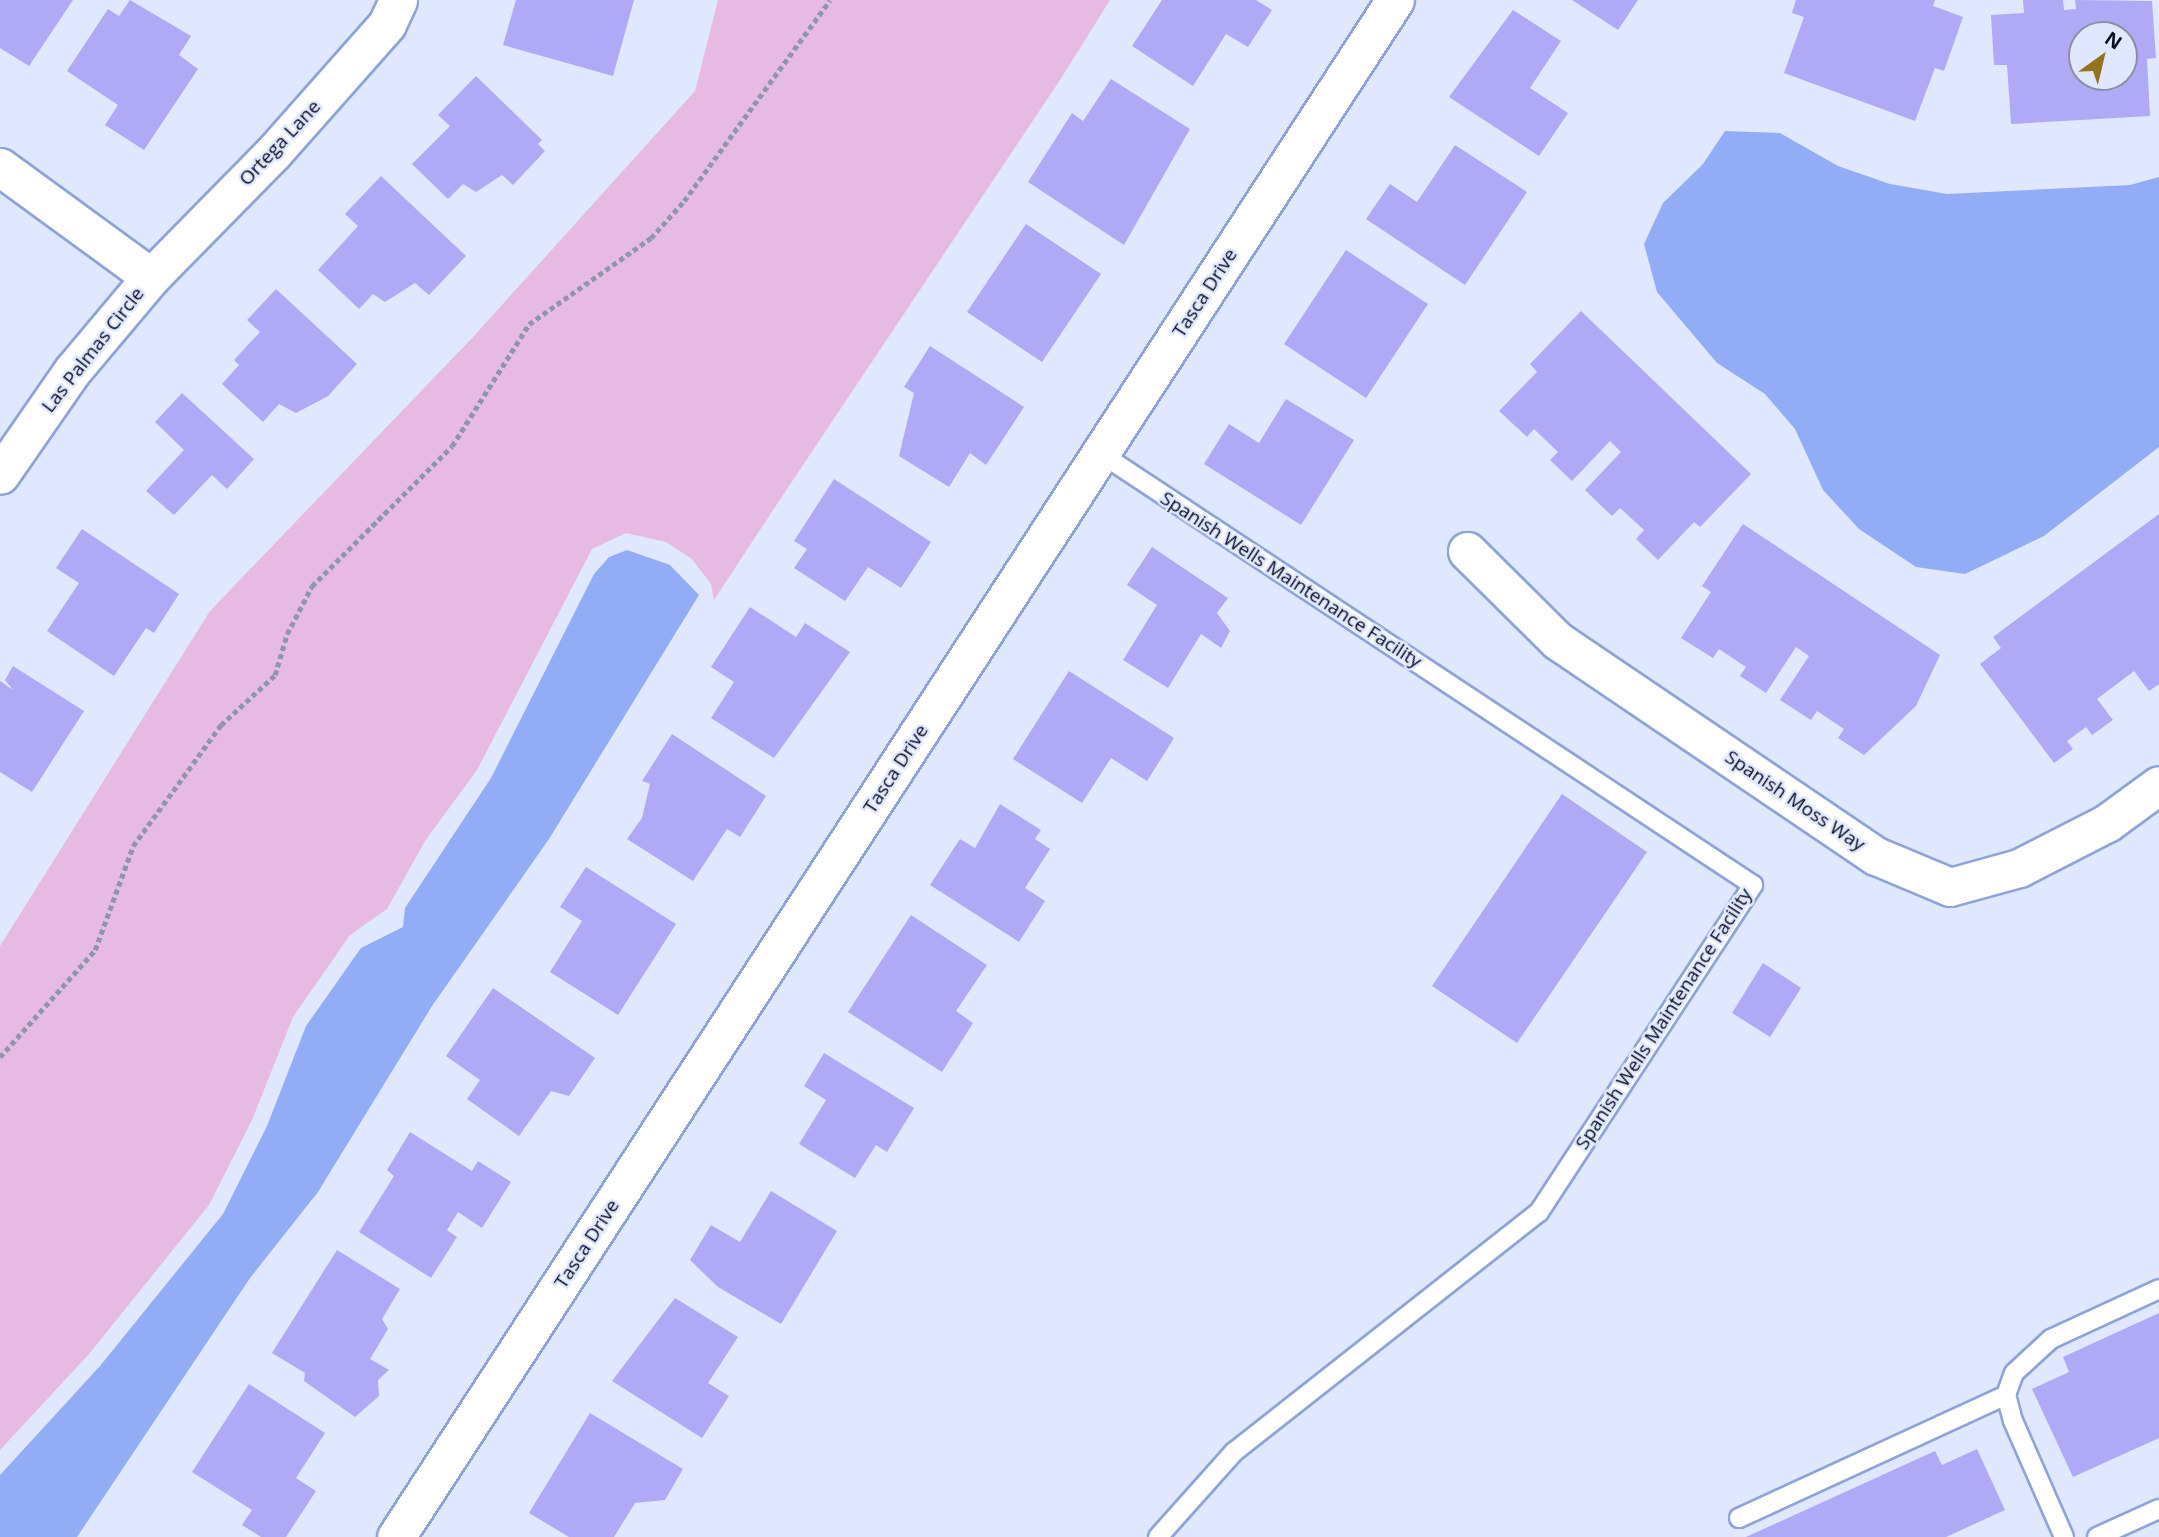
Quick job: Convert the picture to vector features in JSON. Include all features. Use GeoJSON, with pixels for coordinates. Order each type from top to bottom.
{"type":"FeatureCollection","features":[{"type":"Feature","properties":{"kind":"street","name":"Ortega Lane"},"geometry":{"type":"LineString","coordinates":[[151,276],[273,153],[387,24],[398,0]]}},
{"type":"Feature","properties":{"kind":"street","name":"Tasca Drive"},"geometry":{"type":"LineString","coordinates":[[396,1537],[1395,0]]}},
{"type":"Feature","properties":{"kind":"street","name":"Las Palmas Circle"},"geometry":{"type":"LineString","coordinates":[[0,167],[151,276],[72,371],[0,475]]}},
{"type":"Feature","properties":{"kind":"street","name":"Spanish Moss Way"},"geometry":{"type":"LineString","coordinates":[[1467,551],[1558,641],[1876,856],[1950,887],[2019,868],[2106,823],[2159,785]]}},
{"type":"Feature","properties":{"kind":"lane","name":"Spanish Wells Maintenance Facility"},"geometry":{"type":"LineString","coordinates":[[1100,453],[1753,885],[1539,1212],[1234,1452],[1158,1537]]}},
{"type":"Feature","properties":{"kind":"lane"},"geometry":{"type":"LineString","coordinates":[[2064,1537],[2006,1395],[2014,1373],[2051,1339],[2159,1289]]}},
{"type":"Feature","properties":{"kind":"lane"},"geometry":{"type":"LineString","coordinates":[[1739,1518],[2006,1395]]}},
{"type":"Feature","properties":{"kind":"lane"},"geometry":{"type":"LineString","coordinates":[[2097,1537],[2159,1509]]}},
{"type":"Feature","properties":{"kind":"path"},"geometry":{"type":"LineString","coordinates":[[0,1057],[95,950],[133,846],[221,725],[275,675],[287,634],[312,586],[452,446],[529,324],[651,238],[684,201],[830,0]]}},
{"type":"Feature","properties":{"kind":"shaded area"},"geometry":{"type":"Polygon","coordinates":[[[718,0],[1110,0],[1060,80],[714,600],[711,584],[692,559],[666,542],[626,533],[592,549],[477,770],[425,841],[387,909],[350,935],[293,1017],[252,1120],[209,1205],[89,1354],[0,1450],[0,946],[210,611],[474,336],[695,91],[718,0]]]}},
{"type":"Feature","properties":{"kind":"water"},"geometry":{"type":"Polygon","coordinates":[[[1725,131],[1780,133],[1838,166],[1890,184],[1947,194],[2130,185],[2159,177],[2159,447],[2044,536],[1965,574],[1916,567],[1859,529],[1823,490],[1795,429],[1765,394],[1717,363],[1657,292],[1644,244],[1663,203],[1703,164],[1725,131]]]}},
{"type":"Feature","properties":{"kind":"water"},"geometry":{"type":"Polygon","coordinates":[[[627,550],[670,565],[699,595],[549,839],[432,1006],[318,1192],[250,1278],[77,1537],[0,1537],[0,1475],[100,1366],[223,1214],[267,1126],[306,1026],[361,948],[403,927],[405,908],[491,778],[594,574],[609,557],[627,550]]]}},
{"type":"Feature","properties":{"kind":"building"},"geometry":{"type":"Polygon","coordinates":[[[0,0],[73,0],[29,66],[0,48],[0,0]]]}},
{"type":"Feature","properties":{"kind":"building"},"geometry":{"type":"Polygon","coordinates":[[[130,0],[191,36],[179,55],[198,69],[144,150],[105,125],[118,105],[67,71],[108,9],[119,16],[130,0]]]}},
{"type":"Feature","properties":{"kind":"building"},"geometry":{"type":"Polygon","coordinates":[[[516,0],[634,0],[613,76],[503,45],[516,0]]]}},
{"type":"Feature","properties":{"kind":"building"},"geometry":{"type":"Polygon","coordinates":[[[1162,0],[1256,0],[1272,10],[1248,47],[1226,34],[1193,86],[1132,46],[1162,0]]]}},
{"type":"Feature","properties":{"kind":"building"},"geometry":{"type":"Polygon","coordinates":[[[1572,0],[1638,0],[1618,30],[1572,0]]]}},
{"type":"Feature","properties":{"kind":"building"},"geometry":{"type":"Polygon","coordinates":[[[1796,0],[1935,0],[1933,6],[1963,17],[1944,71],[1935,68],[1915,121],[1784,73],[1804,17],[1792,13],[1796,0]]]}},
{"type":"Feature","properties":{"kind":"building"},"geometry":{"type":"Polygon","coordinates":[[[2023,0],[2063,0],[2064,10],[2076,9],[2075,0],[2152,1],[2156,58],[2147,59],[2150,116],[2011,124],[2007,65],[1994,65],[1991,15],[2024,13],[2023,0]]]}},
{"type":"Feature","properties":{"kind":"building"},"geometry":{"type":"Polygon","coordinates":[[[1513,10],[1561,41],[1530,88],[1568,113],[1539,156],[1449,97],[1513,10]]]}},
{"type":"Feature","properties":{"kind":"building"},"geometry":{"type":"Polygon","coordinates":[[[476,76],[542,140],[538,144],[545,151],[513,185],[502,175],[476,192],[463,184],[448,199],[412,164],[450,126],[438,115],[476,76]]]}},
{"type":"Feature","properties":{"kind":"building"},"geometry":{"type":"Polygon","coordinates":[[[1111,79],[1190,129],[1124,245],[1028,182],[1072,113],[1083,121],[1111,79]]]}},
{"type":"Feature","properties":{"kind":"building"},"geometry":{"type":"Polygon","coordinates":[[[1455,145],[1527,192],[1465,285],[1366,219],[1390,184],[1417,202],[1455,145]]]}},
{"type":"Feature","properties":{"kind":"building"},"geometry":{"type":"Polygon","coordinates":[[[381,176],[466,256],[429,295],[415,283],[385,302],[373,294],[359,309],[318,270],[358,226],[345,214],[381,176]]]}},
{"type":"Feature","properties":{"kind":"building"},"geometry":{"type":"Polygon","coordinates":[[[1026,224],[1101,274],[1042,362],[967,312],[1026,224]]]}},
{"type":"Feature","properties":{"kind":"building"},"geometry":{"type":"Polygon","coordinates":[[[1346,250],[1428,304],[1366,398],[1284,344],[1346,250]]]}},
{"type":"Feature","properties":{"kind":"building"},"geometry":{"type":"Polygon","coordinates":[[[276,289],[357,364],[328,396],[296,413],[279,404],[263,422],[222,384],[239,365],[234,360],[260,332],[247,320],[276,289]]]}},
{"type":"Feature","properties":{"kind":"building"},"geometry":{"type":"Polygon","coordinates":[[[1581,311],[1751,474],[1700,527],[1694,522],[1658,560],[1636,539],[1644,530],[1620,508],[1612,516],[1585,490],[1621,452],[1610,441],[1572,481],[1550,460],[1558,452],[1534,429],[1527,437],[1499,411],[1537,372],[1530,364],[1581,311]]]}},
{"type":"Feature","properties":{"kind":"building"},"geometry":{"type":"Polygon","coordinates":[[[930,346],[1024,407],[986,465],[970,453],[949,487],[899,456],[914,393],[904,387],[930,346]]]}},
{"type":"Feature","properties":{"kind":"building"},"geometry":{"type":"Polygon","coordinates":[[[182,393],[254,459],[227,489],[212,475],[174,515],[146,491],[184,450],[155,422],[182,393]]]}},
{"type":"Feature","properties":{"kind":"building"},"geometry":{"type":"Polygon","coordinates":[[[1286,399],[1354,440],[1301,525],[1204,464],[1229,424],[1259,443],[1286,399]]]}},
{"type":"Feature","properties":{"kind":"building"},"geometry":{"type":"Polygon","coordinates":[[[834,479],[931,542],[901,588],[868,567],[845,601],[794,568],[807,549],[794,541],[834,479]]]}},
{"type":"Feature","properties":{"kind":"building"},"geometry":{"type":"Polygon","coordinates":[[[2159,514],[2159,684],[2149,691],[2134,671],[2097,699],[2113,720],[2092,735],[2086,727],[2067,741],[2073,749],[2054,763],[1980,664],[2001,648],[1993,637],[2159,514]]]}},
{"type":"Feature","properties":{"kind":"building"},"geometry":{"type":"Polygon","coordinates":[[[1743,524],[1940,655],[1916,706],[1864,755],[1838,738],[1844,729],[1817,711],[1811,720],[1780,700],[1809,656],[1796,647],[1766,693],[1740,676],[1746,667],[1719,649],[1713,658],[1681,638],[1711,592],[1702,586],[1743,524]]]}},
{"type":"Feature","properties":{"kind":"building"},"geometry":{"type":"Polygon","coordinates":[[[82,529],[179,594],[154,633],[146,628],[114,676],[47,631],[79,583],[56,568],[82,529]]]}},
{"type":"Feature","properties":{"kind":"building"},"geometry":{"type":"Polygon","coordinates":[[[1152,547],[1228,598],[1217,613],[1230,631],[1221,648],[1201,634],[1168,688],[1123,660],[1157,605],[1127,585],[1152,547]]]}},
{"type":"Feature","properties":{"kind":"building"},"geometry":{"type":"Polygon","coordinates":[[[750,607],[796,637],[805,623],[850,652],[774,758],[711,718],[734,682],[711,667],[750,607]]]}},
{"type":"Feature","properties":{"kind":"building"},"geometry":{"type":"Polygon","coordinates":[[[13,666],[84,711],[32,792],[0,772],[0,681],[13,690],[5,680],[13,666]]]}},
{"type":"Feature","properties":{"kind":"building"},"geometry":{"type":"Polygon","coordinates":[[[1069,671],[1174,738],[1147,781],[1111,758],[1082,803],[1013,759],[1069,671]]]}},
{"type":"Feature","properties":{"kind":"building"},"geometry":{"type":"Polygon","coordinates":[[[672,734],[766,796],[740,837],[727,829],[693,881],[627,839],[642,818],[650,784],[642,781],[672,734]]]}},
{"type":"Feature","properties":{"kind":"building"},"geometry":{"type":"Polygon","coordinates":[[[1562,794],[1647,852],[1517,1043],[1432,986],[1562,794]]]}},
{"type":"Feature","properties":{"kind":"building"},"geometry":{"type":"Polygon","coordinates":[[[1000,804],[1041,830],[1035,839],[1050,849],[1025,888],[1045,901],[1019,942],[930,885],[960,839],[975,848],[1000,804]]]}},
{"type":"Feature","properties":{"kind":"building"},"geometry":{"type":"Polygon","coordinates":[[[586,867],[676,924],[618,1015],[550,972],[582,921],[560,907],[586,867]]]}},
{"type":"Feature","properties":{"kind":"building"},"geometry":{"type":"Polygon","coordinates":[[[911,915],[987,965],[956,1011],[973,1023],[942,1072],[848,1012],[911,915]]]}},
{"type":"Feature","properties":{"kind":"building"},"geometry":{"type":"Polygon","coordinates":[[[1763,963],[1801,988],[1770,1037],[1732,1013],[1763,963]]]}},
{"type":"Feature","properties":{"kind":"building"},"geometry":{"type":"Polygon","coordinates":[[[493,988],[595,1058],[569,1096],[551,1091],[519,1136],[467,1099],[480,1080],[446,1056],[493,988]]]}},
{"type":"Feature","properties":{"kind":"building"},"geometry":{"type":"Polygon","coordinates":[[[824,1053],[914,1108],[887,1152],[876,1145],[855,1178],[799,1144],[826,1100],[804,1086],[824,1053]]]}},
{"type":"Feature","properties":{"kind":"building"},"geometry":{"type":"Polygon","coordinates":[[[410,1132],[472,1171],[478,1161],[511,1182],[482,1228],[458,1212],[447,1230],[457,1237],[431,1278],[359,1232],[394,1176],[387,1170],[410,1132]]]}},
{"type":"Feature","properties":{"kind":"building"},"geometry":{"type":"Polygon","coordinates":[[[771,1191],[837,1231],[781,1324],[718,1287],[690,1260],[711,1225],[740,1242],[771,1191]]]}},
{"type":"Feature","properties":{"kind":"building"},"geometry":{"type":"Polygon","coordinates":[[[337,1250],[400,1289],[382,1319],[388,1329],[370,1359],[389,1370],[378,1380],[379,1396],[355,1417],[304,1381],[305,1373],[272,1353],[337,1250]]]}},
{"type":"Feature","properties":{"kind":"building"},"geometry":{"type":"Polygon","coordinates":[[[675,1298],[738,1337],[708,1383],[729,1396],[702,1438],[612,1381],[675,1298]]]}},
{"type":"Feature","properties":{"kind":"building"},"geometry":{"type":"Polygon","coordinates":[[[2159,1313],[2159,1438],[2073,1477],[2032,1389],[2069,1372],[2063,1357],[2159,1313]]]}},
{"type":"Feature","properties":{"kind":"building"},"geometry":{"type":"Polygon","coordinates":[[[249,1384],[325,1433],[296,1478],[316,1491],[286,1537],[261,1537],[242,1525],[252,1510],[192,1472],[249,1384]]]}},
{"type":"Feature","properties":{"kind":"building"},"geometry":{"type":"Polygon","coordinates":[[[590,1413],[683,1469],[665,1500],[635,1503],[614,1537],[569,1537],[529,1513],[590,1413]]]}},
{"type":"Feature","properties":{"kind":"building"},"geometry":{"type":"Polygon","coordinates":[[[1977,1449],[2005,1510],[1946,1537],[1746,1537],[1935,1451],[1942,1465],[1977,1449]]]}}]}
